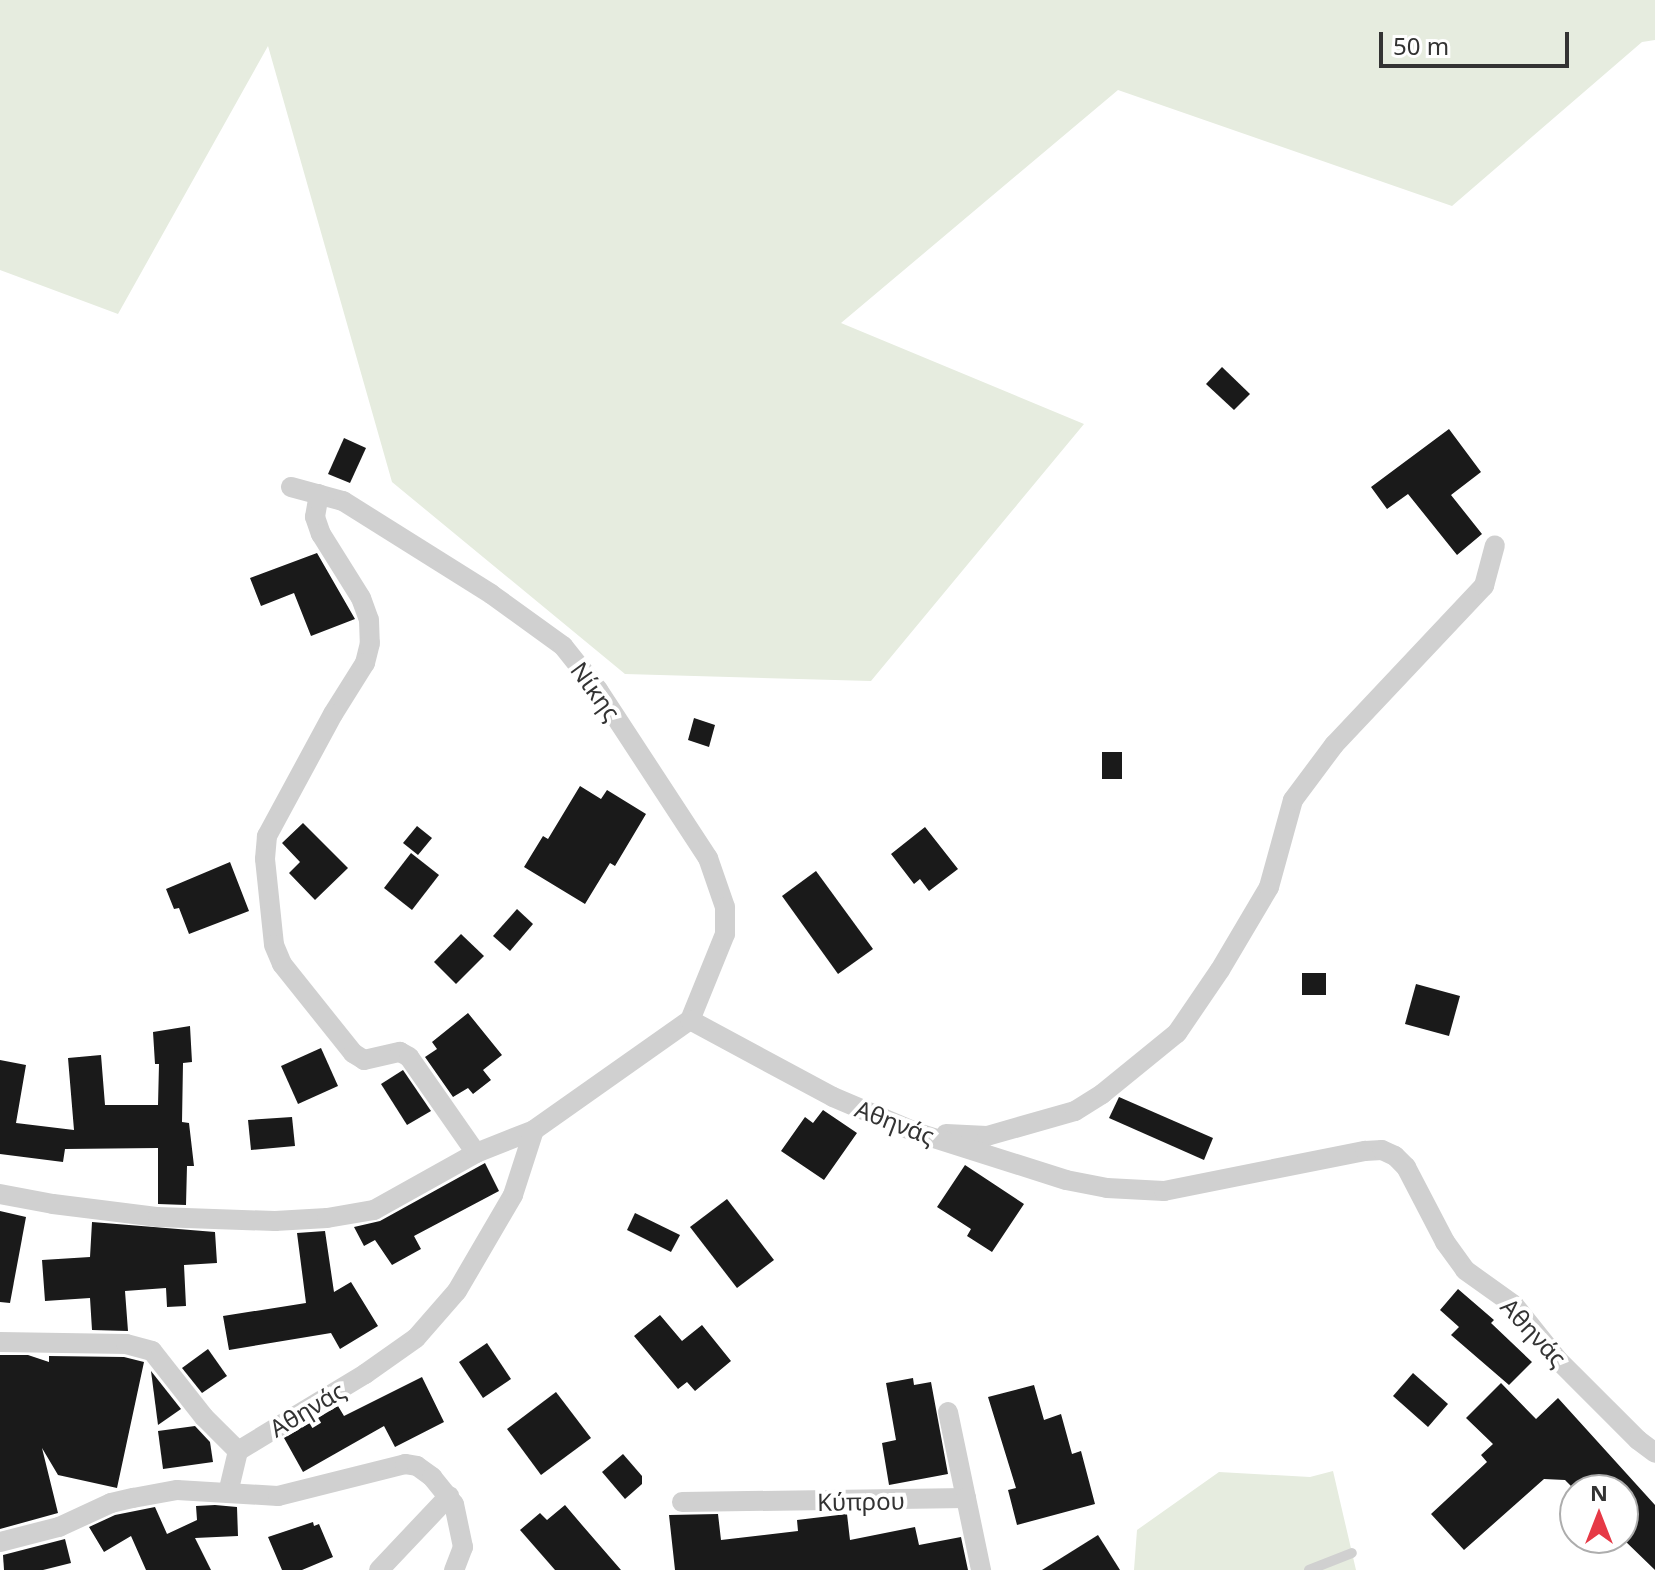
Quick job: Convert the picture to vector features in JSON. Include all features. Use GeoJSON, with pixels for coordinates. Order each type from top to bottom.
{"type":"FeatureCollection","features":[{"type":"Feature","properties":{"kind":"street","name":"Νίκης"},"geometry":{"type":"LineString","coordinates":[[291,487],[343,501],[387,525],[563,646],[598,690],[708,858],[725,907],[725,934],[690,1020]]}},
{"type":"Feature","properties":{"kind":"street"},"geometry":{"type":"LineString","coordinates":[[319,494],[315,517],[321,534],[361,598],[369,620],[370,643],[365,663],[333,714],[267,836],[265,859],[274,945],[282,964],[353,1053],[364,1060],[400,1052],[409,1057],[476,1153]]}},
{"type":"Feature","properties":{"kind":"street"},"geometry":{"type":"LineString","coordinates":[[918,1133],[987,1136],[1075,1111],[1102,1094],[1177,1033],[1220,970],[1269,887],[1293,800],[1334,745],[1484,586],[1495,545]]}},
{"type":"Feature","properties":{"kind":"street"},"geometry":{"type":"LineString","coordinates":[[0,1194],[158,1217],[275,1221],[327,1218],[374,1210],[476,1153],[534,1130],[690,1020]]}},
{"type":"Feature","properties":{"kind":"street","name":"Αθηνάς"},"geometry":{"type":"LineString","coordinates":[[690,1020],[833,1097],[918,1133],[1066,1180],[1164,1191],[1382,1150],[1406,1167],[1445,1242],[1465,1270],[1514,1305],[1558,1360],[1655,1453]]}},
{"type":"Feature","properties":{"kind":"street","name":"Αθηνάς"},"geometry":{"type":"LineString","coordinates":[[238,1451],[365,1374],[416,1338],[457,1291],[513,1195],[534,1130]]}},
{"type":"Feature","properties":{"kind":"street"},"geometry":{"type":"LineString","coordinates":[[0,1342],[126,1344],[152,1351],[204,1417],[238,1451],[228,1493]]}},
{"type":"Feature","properties":{"kind":"street"},"geometry":{"type":"LineString","coordinates":[[948,1412],[981,1570]]}},
{"type":"Feature","properties":{"kind":"street"},"geometry":{"type":"LineString","coordinates":[[0,1542],[59,1527],[111,1503],[133,1498],[177,1490],[266,1496],[291,1494],[375,1469],[405,1464],[421,1469],[449,1496],[457,1512],[463,1541],[454,1570]]}},
{"type":"Feature","properties":{"kind":"street"},"geometry":{"type":"LineString","coordinates":[[379,1570],[449,1496]]}},
{"type":"Feature","properties":{"kind":"street","name":"Κύπρου"},"geometry":{"type":"LineString","coordinates":[[682,1502],[966,1498]]}},
{"type":"Feature","properties":{"kind":"lane"},"geometry":{"type":"LineString","coordinates":[[1309,1570],[1352,1553]]}},
{"type":"Feature","properties":{"kind":"shaded area"},"geometry":{"type":"Polygon","coordinates":[[[0,0],[1655,0],[1655,40],[1642,42],[1452,206],[1118,90],[841,323],[1084,424],[871,681],[625,674],[392,482],[268,46],[118,314],[0,270],[0,0]]]}},
{"type":"Feature","properties":{"kind":"shaded area"},"geometry":{"type":"Polygon","coordinates":[[[1333,1471],[1356,1570],[1134,1570],[1137,1530],[1219,1472],[1310,1477],[1333,1471]]]}},
{"type":"Feature","properties":{"kind":"building"},"geometry":{"type":"Polygon","coordinates":[[[1222,367],[1250,394],[1234,410],[1206,384],[1222,367]]]}},
{"type":"Feature","properties":{"kind":"building"},"geometry":{"type":"Polygon","coordinates":[[[1449,429],[1481,472],[1451,495],[1482,534],[1457,555],[1408,494],[1387,509],[1371,487],[1449,429]]]}},
{"type":"Feature","properties":{"kind":"building"},"geometry":{"type":"Polygon","coordinates":[[[344,438],[366,448],[350,483],[328,474],[344,438]]]}},
{"type":"Feature","properties":{"kind":"building"},"geometry":{"type":"Polygon","coordinates":[[[317,553],[355,619],[311,636],[294,593],[261,606],[250,578],[317,553]]]}},
{"type":"Feature","properties":{"kind":"building"},"geometry":{"type":"Polygon","coordinates":[[[694,718],[715,725],[709,747],[688,740],[694,718]]]}},
{"type":"Feature","properties":{"kind":"building"},"geometry":{"type":"Polygon","coordinates":[[[1102,752],[1122,752],[1122,779],[1102,779],[1102,752]]]}},
{"type":"Feature","properties":{"kind":"building"},"geometry":{"type":"Polygon","coordinates":[[[580,786],[601,799],[607,790],[646,814],[615,866],[610,863],[585,904],[524,867],[543,836],[548,839],[580,786]]]}},
{"type":"Feature","properties":{"kind":"building"},"geometry":{"type":"Polygon","coordinates":[[[303,823],[348,868],[315,900],[289,873],[300,862],[282,843],[303,823]]]}},
{"type":"Feature","properties":{"kind":"building"},"geometry":{"type":"Polygon","coordinates":[[[417,826],[432,838],[418,855],[403,843],[417,826]]]}},
{"type":"Feature","properties":{"kind":"building"},"geometry":{"type":"Polygon","coordinates":[[[925,827],[958,869],[929,891],[920,879],[914,884],[891,854],[925,827]]]}},
{"type":"Feature","properties":{"kind":"building"},"geometry":{"type":"Polygon","coordinates":[[[411,853],[439,875],[412,910],[384,888],[411,853]]]}},
{"type":"Feature","properties":{"kind":"building"},"geometry":{"type":"Polygon","coordinates":[[[230,862],[249,911],[189,934],[179,908],[174,909],[166,889],[230,862]]]}},
{"type":"Feature","properties":{"kind":"building"},"geometry":{"type":"Polygon","coordinates":[[[816,871],[873,949],[838,974],[782,896],[816,871]]]}},
{"type":"Feature","properties":{"kind":"building"},"geometry":{"type":"Polygon","coordinates":[[[517,909],[533,924],[510,951],[493,936],[517,909]]]}},
{"type":"Feature","properties":{"kind":"building"},"geometry":{"type":"Polygon","coordinates":[[[461,934],[484,956],[456,984],[434,962],[461,934]]]}},
{"type":"Feature","properties":{"kind":"building"},"geometry":{"type":"Polygon","coordinates":[[[1302,973],[1326,973],[1326,995],[1302,995],[1302,973]]]}},
{"type":"Feature","properties":{"kind":"building"},"geometry":{"type":"Polygon","coordinates":[[[1416,984],[1460,996],[1449,1036],[1405,1024],[1416,984]]]}},
{"type":"Feature","properties":{"kind":"building"},"geometry":{"type":"Polygon","coordinates":[[[468,1013],[502,1055],[483,1070],[491,1080],[473,1094],[468,1088],[453,1097],[425,1057],[437,1049],[432,1042],[468,1013]]]}},
{"type":"Feature","properties":{"kind":"building"},"geometry":{"type":"Polygon","coordinates":[[[190,1026],[192,1062],[183,1063],[182,1122],[189,1123],[194,1166],[187,1166],[186,1205],[158,1204],[158,1148],[65,1149],[63,1162],[0,1154],[0,1060],[26,1065],[16,1123],[74,1130],[68,1058],[101,1055],[105,1105],[158,1105],[159,1064],[155,1064],[153,1032],[190,1026]]]}},
{"type":"Feature","properties":{"kind":"building"},"geometry":{"type":"Polygon","coordinates":[[[321,1048],[338,1086],[298,1104],[281,1066],[321,1048]]]}},
{"type":"Feature","properties":{"kind":"building"},"geometry":{"type":"Polygon","coordinates":[[[403,1070],[431,1111],[407,1125],[381,1084],[403,1070]]]}},
{"type":"Feature","properties":{"kind":"building"},"geometry":{"type":"Polygon","coordinates":[[[1119,1097],[1213,1138],[1204,1160],[1109,1118],[1119,1097]]]}},
{"type":"Feature","properties":{"kind":"building"},"geometry":{"type":"Polygon","coordinates":[[[823,1110],[857,1133],[824,1180],[781,1151],[805,1117],[813,1123],[823,1110]]]}},
{"type":"Feature","properties":{"kind":"building"},"geometry":{"type":"Polygon","coordinates":[[[292,1117],[295,1146],[251,1150],[248,1120],[292,1117]]]}},
{"type":"Feature","properties":{"kind":"building"},"geometry":{"type":"Polygon","coordinates":[[[485,1163],[499,1191],[414,1236],[421,1249],[392,1265],[375,1240],[364,1246],[354,1227],[380,1221],[485,1163]]]}},
{"type":"Feature","properties":{"kind":"building"},"geometry":{"type":"Polygon","coordinates":[[[965,1165],[1024,1204],[992,1252],[967,1236],[971,1229],[937,1207],[965,1165]]]}},
{"type":"Feature","properties":{"kind":"building"},"geometry":{"type":"Polygon","coordinates":[[[727,1199],[774,1260],[737,1288],[690,1227],[727,1199]]]}},
{"type":"Feature","properties":{"kind":"building"},"geometry":{"type":"Polygon","coordinates":[[[0,1211],[26,1217],[10,1303],[0,1302],[0,1211]]]}},
{"type":"Feature","properties":{"kind":"building"},"geometry":{"type":"Polygon","coordinates":[[[635,1213],[680,1235],[671,1252],[627,1230],[635,1213]]]}},
{"type":"Feature","properties":{"kind":"building"},"geometry":{"type":"Polygon","coordinates":[[[92,1222],[215,1232],[217,1263],[184,1265],[186,1306],[167,1307],[166,1288],[125,1291],[128,1331],[92,1330],[90,1298],[45,1301],[42,1260],[90,1257],[92,1222]]]}},
{"type":"Feature","properties":{"kind":"building"},"geometry":{"type":"Polygon","coordinates":[[[325,1231],[334,1292],[351,1282],[378,1326],[340,1349],[331,1333],[229,1350],[223,1316],[306,1303],[297,1233],[325,1231]]]}},
{"type":"Feature","properties":{"kind":"building"},"geometry":{"type":"Polygon","coordinates":[[[1458,1289],[1494,1320],[1491,1323],[1532,1362],[1509,1385],[1451,1335],[1459,1327],[1440,1310],[1458,1289]]]}},
{"type":"Feature","properties":{"kind":"building"},"geometry":{"type":"Polygon","coordinates":[[[660,1315],[682,1341],[702,1325],[731,1361],[695,1391],[687,1382],[678,1389],[634,1336],[660,1315]]]}},
{"type":"Feature","properties":{"kind":"building"},"geometry":{"type":"Polygon","coordinates":[[[487,1343],[511,1379],[483,1398],[459,1362],[487,1343]]]}},
{"type":"Feature","properties":{"kind":"building"},"geometry":{"type":"Polygon","coordinates":[[[208,1349],[227,1376],[202,1393],[182,1368],[208,1349]]]}},
{"type":"Feature","properties":{"kind":"building"},"geometry":{"type":"Polygon","coordinates":[[[0,1355],[28,1355],[49,1362],[49,1356],[124,1357],[144,1362],[117,1488],[58,1475],[42,1448],[58,1513],[0,1529],[0,1355]]]}},
{"type":"Feature","properties":{"kind":"building"},"geometry":{"type":"Polygon","coordinates":[[[151,1371],[181,1409],[158,1425],[151,1371]]]}},
{"type":"Feature","properties":{"kind":"building"},"geometry":{"type":"Polygon","coordinates":[[[1413,1373],[1448,1404],[1428,1427],[1393,1396],[1413,1373]]]}},
{"type":"Feature","properties":{"kind":"building"},"geometry":{"type":"Polygon","coordinates":[[[422,1377],[444,1422],[395,1447],[384,1426],[303,1472],[284,1438],[338,1406],[344,1416],[422,1377]]]}},
{"type":"Feature","properties":{"kind":"building"},"geometry":{"type":"Polygon","coordinates":[[[913,1378],[914,1385],[931,1382],[948,1474],[889,1485],[882,1443],[896,1440],[886,1383],[913,1378]]]}},
{"type":"Feature","properties":{"kind":"building"},"geometry":{"type":"Polygon","coordinates":[[[1501,1383],[1536,1419],[1558,1398],[1627,1474],[1559,1474],[1559,1480],[1544,1479],[1464,1550],[1431,1514],[1487,1462],[1481,1455],[1493,1444],[1466,1418],[1501,1383]]]}},
{"type":"Feature","properties":{"kind":"building"},"geometry":{"type":"Polygon","coordinates":[[[1034,1385],[1044,1420],[1061,1414],[1072,1454],[1081,1451],[1095,1504],[1017,1525],[1008,1490],[1016,1488],[988,1397],[1034,1385]]]}},
{"type":"Feature","properties":{"kind":"building"},"geometry":{"type":"Polygon","coordinates":[[[556,1392],[591,1438],[541,1475],[507,1429],[556,1392]]]}},
{"type":"Feature","properties":{"kind":"building"},"geometry":{"type":"Polygon","coordinates":[[[195,1426],[210,1442],[213,1462],[163,1469],[158,1431],[195,1426]]]}},
{"type":"Feature","properties":{"kind":"building"},"geometry":{"type":"Polygon","coordinates":[[[623,1454],[642,1476],[642,1484],[625,1499],[602,1472],[623,1454]]]}},
{"type":"Feature","properties":{"kind":"building"},"geometry":{"type":"Polygon","coordinates":[[[1639,1487],[1655,1505],[1655,1570],[1638,1554],[1639,1487]]]}},
{"type":"Feature","properties":{"kind":"building"},"geometry":{"type":"Polygon","coordinates":[[[565,1505],[621,1570],[555,1570],[520,1530],[540,1513],[547,1520],[565,1505]]]}},
{"type":"Feature","properties":{"kind":"building"},"geometry":{"type":"Polygon","coordinates":[[[196,1506],[237,1507],[238,1536],[195,1538],[211,1570],[146,1570],[131,1536],[104,1552],[89,1527],[115,1515],[155,1507],[167,1534],[197,1520],[196,1506]]]}},
{"type":"Feature","properties":{"kind":"building"},"geometry":{"type":"Polygon","coordinates":[[[718,1514],[721,1540],[798,1531],[797,1520],[847,1514],[850,1540],[915,1527],[919,1545],[961,1537],[968,1570],[675,1570],[669,1515],[718,1514]]]}},
{"type":"Feature","properties":{"kind":"building"},"geometry":{"type":"Polygon","coordinates":[[[313,1522],[314,1526],[319,1524],[333,1557],[302,1570],[282,1570],[268,1537],[313,1522]]]}},
{"type":"Feature","properties":{"kind":"building"},"geometry":{"type":"Polygon","coordinates":[[[1098,1535],[1120,1570],[1042,1570],[1098,1535]]]}},
{"type":"Feature","properties":{"kind":"building"},"geometry":{"type":"Polygon","coordinates":[[[65,1539],[71,1563],[43,1570],[4,1570],[3,1555],[65,1539]]]}}]}
